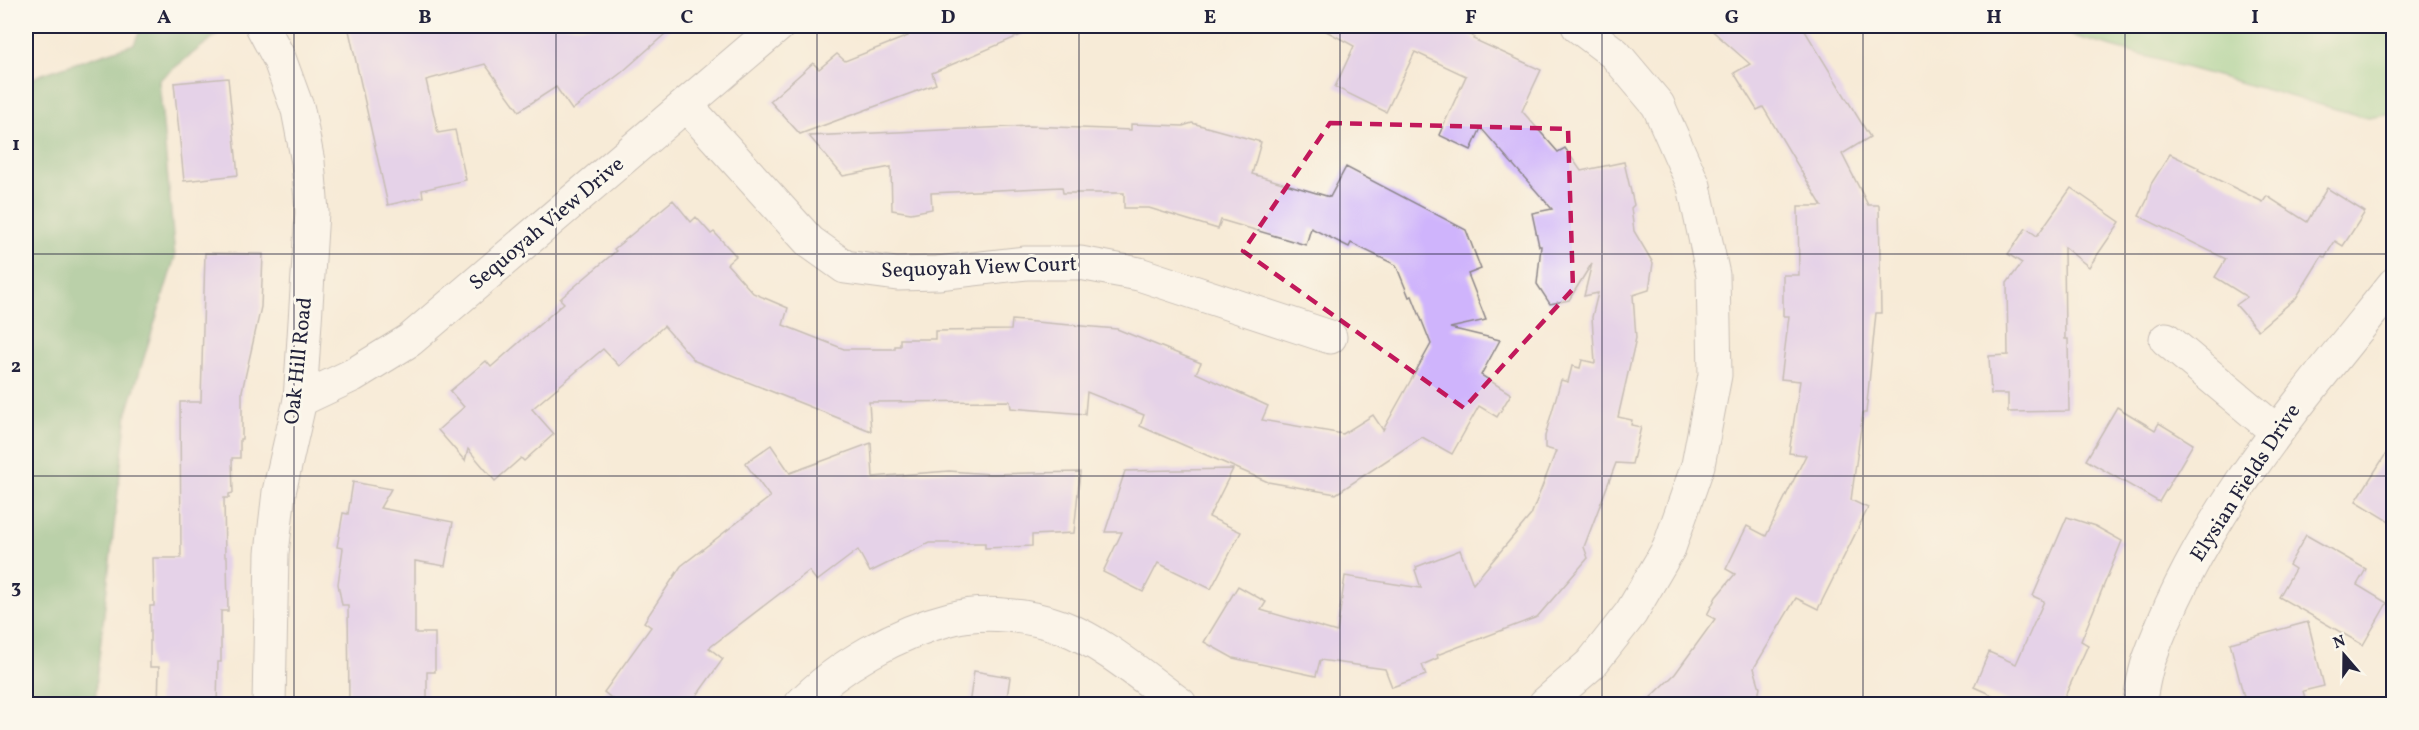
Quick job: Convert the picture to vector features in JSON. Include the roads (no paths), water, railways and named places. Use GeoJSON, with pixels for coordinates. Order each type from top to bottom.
{"type":"FeatureCollection","features":[{"type":"Feature","properties":{"kind":"street","name":"Oak Hill Road"},"geometry":{"type":"LineString","coordinates":[[262,26],[279,58],[298,110],[308,162],[312,212],[300,400],[279,492],[272,553],[269,705]]}},
{"type":"Feature","properties":{"kind":"street","name":"Sequoyah View Drive"},"geometry":{"type":"LineString","coordinates":[[300,400],[353,375],[410,340],[778,26]]}},
{"type":"Feature","properties":{"kind":"street"},"geometry":{"type":"LineString","coordinates":[[1545,705],[1591,664],[1631,613],[1669,548],[1698,465],[1715,375],[1713,275],[1694,186],[1658,105],[1616,54],[1578,26]]}},
{"type":"Feature","properties":{"kind":"street","name":"Sequoyah View Court"},"geometry":{"type":"LineString","coordinates":[[686,105],[810,242],[844,267],[897,274],[938,273],[1026,263],[1080,263],[1139,274],[1330,337]]}},
{"type":"Feature","properties":{"kind":"street","name":"Elysian Fields Drive"},"geometry":{"type":"LineString","coordinates":[[2139,705],[2148,662],[2176,591],[2215,525],[2276,431],[2394,284]]}},
{"type":"Feature","properties":{"kind":"street"},"geometry":{"type":"LineString","coordinates":[[2166,339],[2276,431]]}},
{"type":"Feature","properties":{"kind":"street"},"geometry":{"type":"LineString","coordinates":[[801,705],[819,686],[889,641],[951,618],[1005,614],[1062,627],[1115,656],[1180,705]]}}]}
